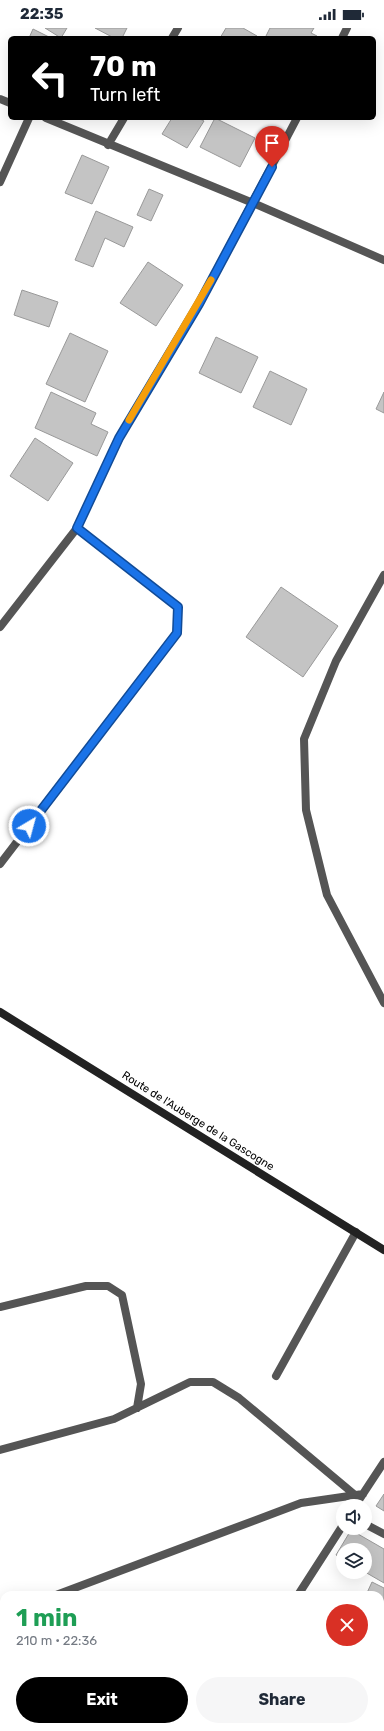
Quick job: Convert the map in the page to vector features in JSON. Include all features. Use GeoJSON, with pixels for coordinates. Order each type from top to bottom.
{"type":"FeatureCollection","features":[{"type":"Feature","properties":{"kind":"street"},"geometry":{"type":"LineString","coordinates":[[0,182],[28,120]]}},
{"type":"Feature","properties":{"kind":"street"},"geometry":{"type":"LineString","coordinates":[[51,120],[108,145],[253,203],[384,260]]}},
{"type":"Feature","properties":{"kind":"street"},"geometry":{"type":"LineString","coordinates":[[108,145],[123,120]]}},
{"type":"Feature","properties":{"kind":"street"},"geometry":{"type":"LineString","coordinates":[[0,627],[77,528],[119,438],[199,304],[297,120]]}},
{"type":"Feature","properties":{"kind":"street"},"geometry":{"type":"LineString","coordinates":[[0,864],[177,633],[178,607],[77,528]]}},
{"type":"Feature","properties":{"kind":"street"},"geometry":{"type":"LineString","coordinates":[[384,575],[336,660],[304,739],[306,810],[327,895],[384,1003]]}},
{"type":"Feature","properties":{"kind":"street","name":"Route de l'Auberge de la Gascogne"},"geometry":{"type":"LineString","coordinates":[[0,1012],[384,1250]]}},
{"type":"Feature","properties":{"kind":"street"},"geometry":{"type":"LineString","coordinates":[[276,1376],[356,1232]]}},
{"type":"Feature","properties":{"kind":"street"},"geometry":{"type":"LineString","coordinates":[[0,1307],[86,1286],[108,1286],[122,1295],[142,1384],[137,1408]]}},
{"type":"Feature","properties":{"kind":"street"},"geometry":{"type":"LineString","coordinates":[[0,1450],[114,1419],[190,1382],[213,1382],[239,1398],[359,1495]]}},
{"type":"Feature","properties":{"kind":"street"},"geometry":{"type":"LineString","coordinates":[[358,1499],[384,1462]]}},
{"type":"Feature","properties":{"kind":"street"},"geometry":{"type":"LineString","coordinates":[[67,1591],[301,1503],[359,1495]]}},
{"type":"Feature","properties":{"kind":"street"},"geometry":{"type":"LineString","coordinates":[[372,1528],[384,1534]]}},
{"type":"Feature","properties":{"kind":"street"},"geometry":{"type":"LineString","coordinates":[[301,1591],[337,1535]]}},
{"type":"Feature","properties":{"kind":"building"},"geometry":{"type":"Polygon","coordinates":[[[45,28],[67,28],[62,36],[58,36],[45,28]]]}},
{"type":"Feature","properties":{"kind":"building"},"geometry":{"type":"Polygon","coordinates":[[[95,28],[127,28],[123,36],[110,36],[95,28]]]}},
{"type":"Feature","properties":{"kind":"building"},"geometry":{"type":"Polygon","coordinates":[[[226,28],[243,28],[257,36],[221,36],[226,28]]]}},
{"type":"Feature","properties":{"kind":"building"},"geometry":{"type":"Polygon","coordinates":[[[270,28],[314,28],[311,33],[317,36],[266,36],[270,28]]]}},
{"type":"Feature","properties":{"kind":"building"},"geometry":{"type":"Polygon","coordinates":[[[33,29],[47,36],[30,36],[33,29]]]}},
{"type":"Feature","properties":{"kind":"building"},"geometry":{"type":"Polygon","coordinates":[[[171,120],[204,121],[187,148],[162,134],[171,120]]]}},
{"type":"Feature","properties":{"kind":"building"},"geometry":{"type":"Polygon","coordinates":[[[214,120],[219,120],[255,138],[240,167],[200,147],[214,120]]]}},
{"type":"Feature","properties":{"kind":"building"},"geometry":{"type":"Polygon","coordinates":[[[82,155],[109,167],[92,204],[65,193],[82,155]]]}},
{"type":"Feature","properties":{"kind":"building"},"geometry":{"type":"Polygon","coordinates":[[[149,189],[163,195],[151,221],[137,215],[149,189]]]}},
{"type":"Feature","properties":{"kind":"building"},"geometry":{"type":"Polygon","coordinates":[[[96,211],[133,227],[124,247],[105,238],[93,267],[75,260],[96,211]]]}},
{"type":"Feature","properties":{"kind":"building"},"geometry":{"type":"Polygon","coordinates":[[[148,262],[183,285],[156,326],[120,303],[148,262]]]}},
{"type":"Feature","properties":{"kind":"building"},"geometry":{"type":"Polygon","coordinates":[[[22,290],[58,302],[49,327],[14,315],[22,290]]]}},
{"type":"Feature","properties":{"kind":"building"},"geometry":{"type":"Polygon","coordinates":[[[70,333],[108,351],[85,402],[46,384],[70,333]]]}},
{"type":"Feature","properties":{"kind":"building"},"geometry":{"type":"Polygon","coordinates":[[[216,337],[258,357],[241,393],[199,373],[216,337]]]}},
{"type":"Feature","properties":{"kind":"building"},"geometry":{"type":"Polygon","coordinates":[[[270,371],[307,389],[291,425],[253,407],[270,371]]]}},
{"type":"Feature","properties":{"kind":"building"},"geometry":{"type":"Polygon","coordinates":[[[51,392],[96,413],[91,424],[108,432],[97,456],[35,428],[51,392]]]}},
{"type":"Feature","properties":{"kind":"building"},"geometry":{"type":"Polygon","coordinates":[[[384,392],[384,413],[376,409],[384,392]]]}},
{"type":"Feature","properties":{"kind":"building"},"geometry":{"type":"Polygon","coordinates":[[[35,438],[73,463],[48,501],[10,476],[35,438]]]}},
{"type":"Feature","properties":{"kind":"building"},"geometry":{"type":"Polygon","coordinates":[[[281,587],[338,626],[303,677],[246,637],[281,587]]]}},
{"type":"Feature","properties":{"kind":"building"},"geometry":{"type":"Polygon","coordinates":[[[384,1494],[384,1511],[376,1506],[384,1494]]]}},
{"type":"Feature","properties":{"kind":"building"},"geometry":{"type":"Polygon","coordinates":[[[348,1535],[360,1535],[384,1549],[384,1583],[372,1576],[372,1543],[343,1543],[348,1535]]]}},
{"type":"Feature","properties":{"kind":"building"},"geometry":{"type":"Polygon","coordinates":[[[372,1582],[384,1588],[384,1591],[368,1591],[372,1582]]]}},
{"type":"Feature","properties":{"kind":"slow traffic"},"geometry":{"type":"LineString","coordinates":[[129,420],[199,304],[211,280]]}},
{"type":"Feature","properties":{"kind":"route"},"geometry":{"type":"LineString","coordinates":[[29,826],[177,633],[178,607],[77,528],[119,438],[199,304],[272,167]]}}]}
